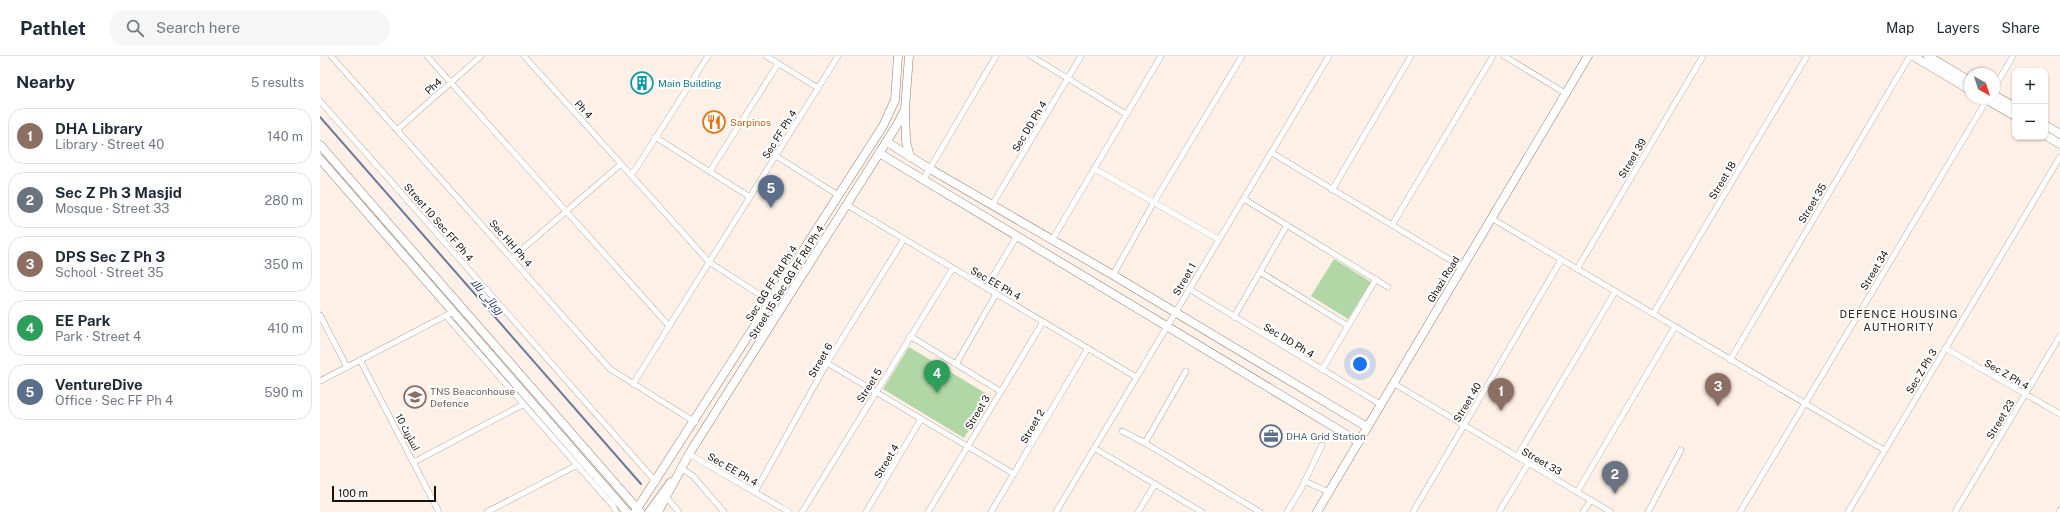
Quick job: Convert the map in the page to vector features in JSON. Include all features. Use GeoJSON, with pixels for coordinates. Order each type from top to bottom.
{"type":"FeatureCollection","features":[{"type":"Feature","properties":{"kind":"main road","name":"Sec GG FF Rd Ph 4"},"geometry":{"type":"LineString","coordinates":[[638,511],[883,126],[895,100],[898,56]]}},
{"type":"Feature","properties":{"kind":"main road","name":"Street 15 Sec GG FF Rd Ph 4"},"geometry":{"type":"LineString","coordinates":[[658,512],[667,498],[674,479],[689,454],[887,142],[905,109],[909,56]]}},
{"type":"Feature","properties":{"kind":"main road","name":"Ghazi Road"},"geometry":{"type":"LineString","coordinates":[[1317,512],[1588,56]]}},
{"type":"Feature","properties":{"kind":"main road"},"geometry":{"type":"LineString","coordinates":[[1913,56],[1964,86]]}},
{"type":"Feature","properties":{"kind":"main road"},"geometry":{"type":"LineString","coordinates":[[1928,56],[1964,77]]}},
{"type":"Feature","properties":{"kind":"main road"},"geometry":{"type":"LineString","coordinates":[[2000,102],[2012,106]]}},
{"type":"Feature","properties":{"kind":"main road"},"geometry":{"type":"LineString","coordinates":[[1998,104],[2012,114]]}},
{"type":"Feature","properties":{"kind":"main road"},"geometry":{"type":"LineString","coordinates":[[905,109],[906,141],[910,157]]}},
{"type":"Feature","properties":{"kind":"main road"},"geometry":{"type":"LineString","coordinates":[[2048,127],[2060,134]]}},
{"type":"Feature","properties":{"kind":"main road"},"geometry":{"type":"LineString","coordinates":[[2048,136],[2060,144]]}},
{"type":"Feature","properties":{"kind":"main road"},"geometry":{"type":"LineString","coordinates":[[887,142],[930,169],[1113,275],[1367,427]]}},
{"type":"Feature","properties":{"kind":"main road"},"geometry":{"type":"LineString","coordinates":[[320,146],[638,511]]}},
{"type":"Feature","properties":{"kind":"main road"},"geometry":{"type":"LineString","coordinates":[[880,153],[1168,325],[1359,442]]}},
{"type":"Feature","properties":{"kind":"main road"},"geometry":{"type":"LineString","coordinates":[[320,159],[449,314],[512,386],[627,512]]}},
{"type":"Feature","properties":{"kind":"main road"},"geometry":{"type":"LineString","coordinates":[[649,512],[664,489],[674,479]]}},
{"type":"Feature","properties":{"kind":"street","name":"Sec HH Ph 4"},"geometry":{"type":"LineString","coordinates":[[331,56],[398,129],[610,368],[695,422]]}},
{"type":"Feature","properties":{"kind":"street"},"geometry":{"type":"LineString","coordinates":[[427,56],[669,326]]}},
{"type":"Feature","properties":{"kind":"street","name":"Ph4"},"geometry":{"type":"LineString","coordinates":[[398,129],[481,56]]}},
{"type":"Feature","properties":{"kind":"street","name":"Ph 4"},"geometry":{"type":"LineString","coordinates":[[524,56],[709,262]]}},
{"type":"Feature","properties":{"kind":"street"},"geometry":{"type":"LineString","coordinates":[[630,174],[635,170],[708,56]]}},
{"type":"Feature","properties":{"kind":"street"},"geometry":{"type":"LineString","coordinates":[[766,56],[818,88]]}},
{"type":"Feature","properties":{"kind":"street","name":"Sec FF Ph 4"},"geometry":{"type":"LineString","coordinates":[[633,384],[838,56]]}},
{"type":"Feature","properties":{"kind":"street"},"geometry":{"type":"LineString","coordinates":[[923,180],[996,56]]}},
{"type":"Feature","properties":{"kind":"street"},"geometry":{"type":"LineString","coordinates":[[1031,56],[1126,114]]}},
{"type":"Feature","properties":{"kind":"street","name":"Sec DD Ph 4"},"geometry":{"type":"LineString","coordinates":[[992,205],[1081,56]]}},
{"type":"Feature","properties":{"kind":"street"},"geometry":{"type":"LineString","coordinates":[[1052,240],[1161,56]]}},
{"type":"Feature","properties":{"kind":"street"},"geometry":{"type":"LineString","coordinates":[[1113,275],[1154,202],[1242,56]]}},
{"type":"Feature","properties":{"kind":"street","name":"Street 1"},"geometry":{"type":"LineString","coordinates":[[1056,512],[1218,239],[1272,153],[1329,56]]}},
{"type":"Feature","properties":{"kind":"street"},"geometry":{"type":"LineString","coordinates":[[1332,190],[1411,56]]}},
{"type":"Feature","properties":{"kind":"street"},"geometry":{"type":"LineString","coordinates":[[1392,225],[1493,56]]}},
{"type":"Feature","properties":{"kind":"street"},"geometry":{"type":"LineString","coordinates":[[1504,56],[1566,93]]}},
{"type":"Feature","properties":{"kind":"street","name":"Street 39"},"geometry":{"type":"LineString","coordinates":[[1577,269],[1635,169],[1704,56]]}},
{"type":"Feature","properties":{"kind":"street","name":"Street 18"},"geometry":{"type":"LineString","coordinates":[[1654,314],[1807,56]]}},
{"type":"Feature","properties":{"kind":"street","name":"Street 35"},"geometry":{"type":"LineString","coordinates":[[1730,360],[1910,56]]}},
{"type":"Feature","properties":{"kind":"street"},"geometry":{"type":"LineString","coordinates":[[2000,78],[2013,56]]}},
{"type":"Feature","properties":{"kind":"street"},"geometry":{"type":"LineString","coordinates":[[710,171],[778,64]]}},
{"type":"Feature","properties":{"kind":"street","name":"Street 10 Sec FF Ph 4"},"geometry":{"type":"LineString","coordinates":[[320,101],[656,482]]}},
{"type":"Feature","properties":{"kind":"street","name":"Street 34"},"geometry":{"type":"LineString","coordinates":[[1740,512],[1985,104]]}},
{"type":"Feature","properties":{"kind":"street"},"geometry":{"type":"LineString","coordinates":[[655,137],[750,197]]}},
{"type":"Feature","properties":{"kind":"street"},"geometry":{"type":"LineString","coordinates":[[1272,153],[1462,268]]}},
{"type":"Feature","properties":{"kind":"street"},"geometry":{"type":"LineString","coordinates":[[776,156],[838,195]]}},
{"type":"Feature","properties":{"kind":"street","name":"Sec Z Ph 3"},"geometry":{"type":"LineString","coordinates":[[1848,512],[2060,157]]}},
{"type":"Feature","properties":{"kind":"street"},"geometry":{"type":"LineString","coordinates":[[512,258],[621,164]]}},
{"type":"Feature","properties":{"kind":"street"},"geometry":{"type":"LineString","coordinates":[[1095,168],[1218,239]]}},
{"type":"Feature","properties":{"kind":"street"},"geometry":{"type":"LineString","coordinates":[[1244,199],[1388,287]]}},
{"type":"Feature","properties":{"kind":"street","name":"Sec EE Ph 4"},"geometry":{"type":"LineString","coordinates":[[847,205],[1136,376]]}},
{"type":"Feature","properties":{"kind":"street"},"geometry":{"type":"LineString","coordinates":[[1491,218],[1654,314],[1674,328],[1884,450]]}},
{"type":"Feature","properties":{"kind":"street"},"geometry":{"type":"LineString","coordinates":[[1234,317],[1287,225]]}},
{"type":"Feature","properties":{"kind":"street"},"geometry":{"type":"LineString","coordinates":[[986,288],[1017,236]]}},
{"type":"Feature","properties":{"kind":"street","name":"Street 6"},"geometry":{"type":"LineString","coordinates":[[755,492],[827,363],[904,239]]}},
{"type":"Feature","properties":{"kind":"street","name":"Street 40"},"geometry":{"type":"LineString","coordinates":[[1413,512],[1561,260]]}},
{"type":"Feature","properties":{"kind":"street"},"geometry":{"type":"LineString","coordinates":[[709,262],[771,302]]}},
{"type":"Feature","properties":{"kind":"street","name":"Street 5"},"geometry":{"type":"LineString","coordinates":[[802,512],[953,268]]}},
{"type":"Feature","properties":{"kind":"street"},"geometry":{"type":"LineString","coordinates":[[1260,272],[1348,326]]}},
{"type":"Feature","properties":{"kind":"street"},"geometry":{"type":"LineString","coordinates":[[1322,370],[1376,279]]}},
{"type":"Feature","properties":{"kind":"street","name":"Sec DD Ph 4"},"geometry":{"type":"LineString","coordinates":[[1189,289],[1380,404]]}},
{"type":"Feature","properties":{"kind":"street"},"geometry":{"type":"LineString","coordinates":[[1517,457],[1616,292]]}},
{"type":"Feature","properties":{"kind":"street"},"geometry":{"type":"LineString","coordinates":[[956,364],[996,294]]}},
{"type":"Feature","properties":{"kind":"street"},"geometry":{"type":"LineString","coordinates":[[320,381],[449,314]]}},
{"type":"Feature","properties":{"kind":"street"},"geometry":{"type":"LineString","coordinates":[[320,315],[347,368]]}},
{"type":"Feature","properties":{"kind":"street","name":"Street 3"},"geometry":{"type":"LineString","coordinates":[[928,512],[1043,322]]}},
{"type":"Feature","properties":{"kind":"street"},"geometry":{"type":"LineString","coordinates":[[1577,492],[1674,328]]}},
{"type":"Feature","properties":{"kind":"street"},"geometry":{"type":"LineString","coordinates":[[910,336],[1000,391]]}},
{"type":"Feature","properties":{"kind":"street","name":"Street 23"},"geometry":{"type":"LineString","coordinates":[[1955,512],[2060,336]]}},
{"type":"Feature","properties":{"kind":"street","name":"Street 2"},"geometry":{"type":"LineString","coordinates":[[991,512],[1088,348]]}},
{"type":"Feature","properties":{"kind":"street","name":"Sec Z Ph 4"},"geometry":{"type":"LineString","coordinates":[[1945,348],[2060,414]]}},
{"type":"Feature","properties":{"kind":"street","name":"اسٹریٹ 10"},"geometry":{"type":"LineString","coordinates":[[360,360],[439,512]]}},
{"type":"Feature","properties":{"kind":"street"},"geometry":{"type":"LineString","coordinates":[[827,363],[1014,474]]}},
{"type":"Feature","properties":{"kind":"street"},"geometry":{"type":"LineString","coordinates":[[1145,443],[1186,371]]}},
{"type":"Feature","properties":{"kind":"street","name":"Street 33"},"geometry":{"type":"LineString","coordinates":[[1393,383],[1465,424],[1528,464],[1611,512]]}},
{"type":"Feature","properties":{"kind":"street"},"geometry":{"type":"LineString","coordinates":[[512,386],[522,405],[577,465],[616,512]]}},
{"type":"Feature","properties":{"kind":"street"},"geometry":{"type":"LineString","coordinates":[[414,462],[522,405]]}},
{"type":"Feature","properties":{"kind":"street","name":"Street 4"},"geometry":{"type":"LineString","coordinates":[[866,512],[921,419]]}},
{"type":"Feature","properties":{"kind":"street"},"geometry":{"type":"LineString","coordinates":[[1122,431],[1145,443],[1260,512]]}},
{"type":"Feature","properties":{"kind":"street"},"geometry":{"type":"LineString","coordinates":[[1287,512],[1322,444]]}},
{"type":"Feature","properties":{"kind":"street"},"geometry":{"type":"LineString","coordinates":[[1094,448],[1155,484],[1192,509],[1202,512]]}},
{"type":"Feature","properties":{"kind":"street"},"geometry":{"type":"LineString","coordinates":[[1648,512],[1682,450]]}},
{"type":"Feature","properties":{"kind":"street","name":"Sec EE Ph 4"},"geometry":{"type":"LineString","coordinates":[[689,454],[788,512]]}},
{"type":"Feature","properties":{"kind":"street"},"geometry":{"type":"LineString","coordinates":[[1499,512],[1528,464]]}},
{"type":"Feature","properties":{"kind":"street"},"geometry":{"type":"LineString","coordinates":[[487,512],[577,465]]}},
{"type":"Feature","properties":{"kind":"street"},"geometry":{"type":"LineString","coordinates":[[681,468],[693,476],[724,512]]}},
{"type":"Feature","properties":{"kind":"street"},"geometry":{"type":"LineString","coordinates":[[1304,481],[1329,492]]}},
{"type":"Feature","properties":{"kind":"street"},"geometry":{"type":"LineString","coordinates":[[1138,512],[1155,484]]}},
{"type":"Feature","properties":{"kind":"street"},"geometry":{"type":"LineString","coordinates":[[667,498],[679,512]]}},
{"type":"Feature","properties":{"kind":"street"},"geometry":{"type":"LineString","coordinates":[[1584,512],[1591,500]]}},
{"type":"Feature","properties":{"kind":"green space"},"geometry":{"type":"Polygon","coordinates":[[[1334,259],[1371,282],[1348,319],[1311,296],[1334,259]]]}},
{"type":"Feature","properties":{"kind":"green space"},"geometry":{"type":"Polygon","coordinates":[[[909,347],[990,396],[964,438],[883,389],[909,347]]]}},
{"type":"Feature","properties":{"kind":"waterway","name":"روہائی نالا"},"geometry":{"type":"LineString","coordinates":[[320,117],[641,484]]}},
{"type":"Feature","properties":{"kind":"place","name":"Main Building"},"geometry":{"type":"Point","coordinates":[642,83]}},
{"type":"Feature","properties":{"kind":"place","name":"Sarpinos"},"geometry":{"type":"Point","coordinates":[714,122]}},
{"type":"Feature","properties":{"kind":"place","name":"VentureDive"},"geometry":{"type":"Point","coordinates":[771,208]}},
{"type":"Feature","properties":{"kind":"place","name":"EE Park"},"geometry":{"type":"Point","coordinates":[937,393]}},
{"type":"Feature","properties":{"kind":"place","name":"TNS Beaconhouse Defence"},"geometry":{"type":"Point","coordinates":[415,397]}},
{"type":"Feature","properties":{"kind":"place","name":"DPS Sec Z Ph 3"},"geometry":{"type":"Point","coordinates":[1718,406]}},
{"type":"Feature","properties":{"kind":"place","name":"DHA Library"},"geometry":{"type":"Point","coordinates":[1501,411]}},
{"type":"Feature","properties":{"kind":"place","name":"DHA Grid Station"},"geometry":{"type":"Point","coordinates":[1271,436]}},
{"type":"Feature","properties":{"kind":"place","name":"Sec Z Ph 3 Masjid"},"geometry":{"type":"Point","coordinates":[1615,494]}},
{"type":"Feature","properties":{"kind":"district","name":"DEFENCE HOUSING AUTHORITY"},"geometry":{"type":"Point","coordinates":[1899,320]}}]}
